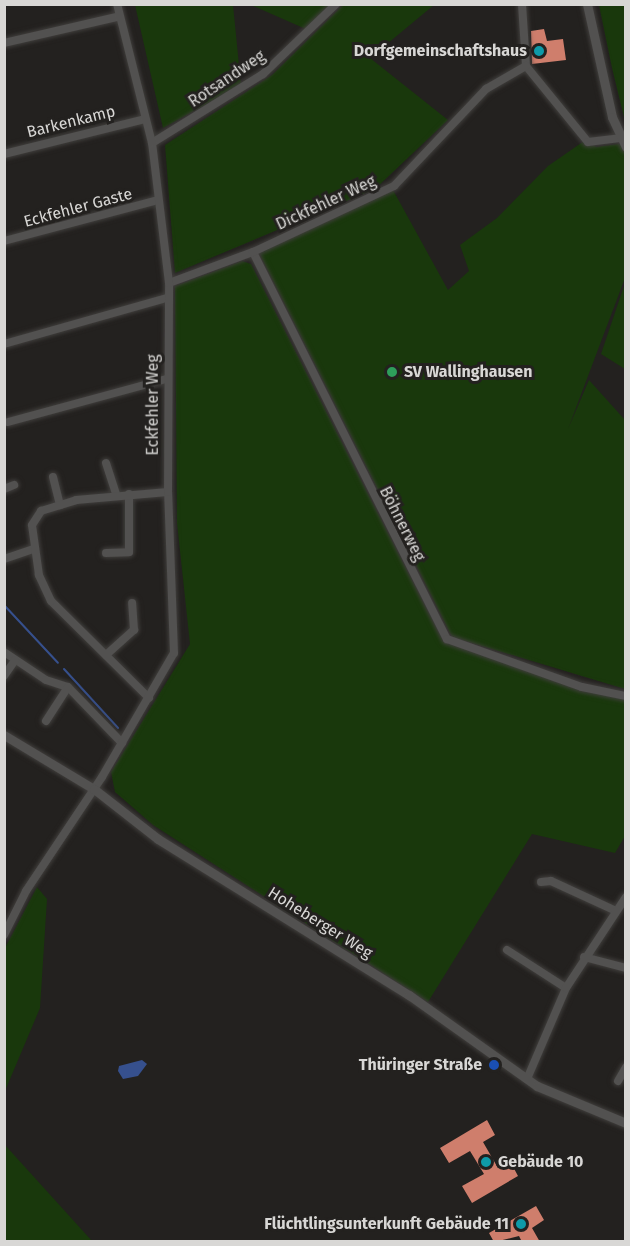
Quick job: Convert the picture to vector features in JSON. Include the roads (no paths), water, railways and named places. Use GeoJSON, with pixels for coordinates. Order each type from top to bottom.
{"type":"FeatureCollection","features":[{"type":"Feature","properties":{"kind":"street","name":"Eckfehler Weg"},"geometry":{"type":"LineString","coordinates":[[4,935],[26,891],[94,789],[174,653],[166,379],[169,283],[152,143],[126,36],[117,16],[117,4]]}},
{"type":"Feature","properties":{"kind":"street","name":"Rotsandweg"},"geometry":{"type":"LineString","coordinates":[[152,143],[262,74],[336,4]]}},
{"type":"Feature","properties":{"kind":"street"},"geometry":{"type":"LineString","coordinates":[[522,4],[526,66],[588,142],[623,142],[587,4]]}},
{"type":"Feature","properties":{"kind":"street"},"geometry":{"type":"LineString","coordinates":[[4,43],[117,16]]}},
{"type":"Feature","properties":{"kind":"street","name":"Dickfehler Weg"},"geometry":{"type":"LineString","coordinates":[[169,283],[253,252],[394,186],[486,89],[526,66]]}},
{"type":"Feature","properties":{"kind":"street","name":"Barkenkamp"},"geometry":{"type":"LineString","coordinates":[[4,154],[145,119]]}},
{"type":"Feature","properties":{"kind":"street","name":"Eckfehler Gaste"},"geometry":{"type":"LineString","coordinates":[[4,241],[158,200]]}},
{"type":"Feature","properties":{"kind":"street","name":"Böhnerweg"},"geometry":{"type":"LineString","coordinates":[[253,252],[447,639],[582,687],[626,696]]}},
{"type":"Feature","properties":{"kind":"street"},"geometry":{"type":"LineString","coordinates":[[4,344],[167,298]]}},
{"type":"Feature","properties":{"kind":"street"},"geometry":{"type":"LineString","coordinates":[[8,422],[166,379]]}},
{"type":"Feature","properties":{"kind":"street"},"geometry":{"type":"LineString","coordinates":[[106,463],[116,494]]}},
{"type":"Feature","properties":{"kind":"street"},"geometry":{"type":"LineString","coordinates":[[53,477],[60,505]]}},
{"type":"Feature","properties":{"kind":"street"},"geometry":{"type":"LineString","coordinates":[[4,489],[14,485]]}},
{"type":"Feature","properties":{"kind":"street"},"geometry":{"type":"LineString","coordinates":[[149,698],[51,602],[33,549],[32,525],[41,511],[60,505],[116,494],[168,492]]}},
{"type":"Feature","properties":{"kind":"street"},"geometry":{"type":"LineString","coordinates":[[106,553],[129,552],[129,494]]}},
{"type":"Feature","properties":{"kind":"street"},"geometry":{"type":"LineString","coordinates":[[4,559],[33,549]]}},
{"type":"Feature","properties":{"kind":"street"},"geometry":{"type":"LineString","coordinates":[[106,655],[134,630],[132,603]]}},
{"type":"Feature","properties":{"kind":"street"},"geometry":{"type":"LineString","coordinates":[[4,652],[46,680],[68,687],[122,742]]}},
{"type":"Feature","properties":{"kind":"street"},"geometry":{"type":"LineString","coordinates":[[4,676],[15,660]]}},
{"type":"Feature","properties":{"kind":"street"},"geometry":{"type":"LineString","coordinates":[[46,721],[68,687]]}},
{"type":"Feature","properties":{"kind":"street","name":"Hoheberger Weg"},"geometry":{"type":"LineString","coordinates":[[4,735],[94,789],[158,839],[409,995],[555,1097],[626,1123]]}},
{"type":"Feature","properties":{"kind":"street"},"geometry":{"type":"LineString","coordinates":[[541,882],[551,881],[614,910]]}},
{"type":"Feature","properties":{"kind":"street"},"geometry":{"type":"LineString","coordinates":[[527,1079],[566,988],[614,910],[626,897]]}},
{"type":"Feature","properties":{"kind":"street"},"geometry":{"type":"LineString","coordinates":[[507,950],[566,988]]}},
{"type":"Feature","properties":{"kind":"street"},"geometry":{"type":"LineString","coordinates":[[584,957],[626,968]]}},
{"type":"Feature","properties":{"kind":"street"},"geometry":{"type":"LineString","coordinates":[[618,1081],[626,1067]]}},
{"type":"Feature","properties":{"kind":"water"},"geometry":{"type":"Polygon","coordinates":[[[142,1060],[147,1064],[138,1076],[123,1079],[118,1071],[119,1066],[142,1060]]]}},
{"type":"Feature","properties":{"kind":"waterway"},"geometry":{"type":"LineString","coordinates":[[4,605],[58,663]]}},
{"type":"Feature","properties":{"kind":"waterway"},"geometry":{"type":"LineString","coordinates":[[64,669],[118,728]]}},
{"type":"Feature","properties":{"kind":"place","name":"Dorfgemeinschaftshaus"},"geometry":{"type":"Point","coordinates":[539,51]}},
{"type":"Feature","properties":{"kind":"place","name":"SV Wallinghausen"},"geometry":{"type":"Point","coordinates":[392,372]}},
{"type":"Feature","properties":{"kind":"place","name":"Thüringer Straße"},"geometry":{"type":"Point","coordinates":[494,1065]}},
{"type":"Feature","properties":{"kind":"place","name":"Gebäude 10"},"geometry":{"type":"Point","coordinates":[486,1162]}},
{"type":"Feature","properties":{"kind":"place","name":"Flüchtlingsunterkunft Gebäude 11"},"geometry":{"type":"Point","coordinates":[521,1224]}}]}
